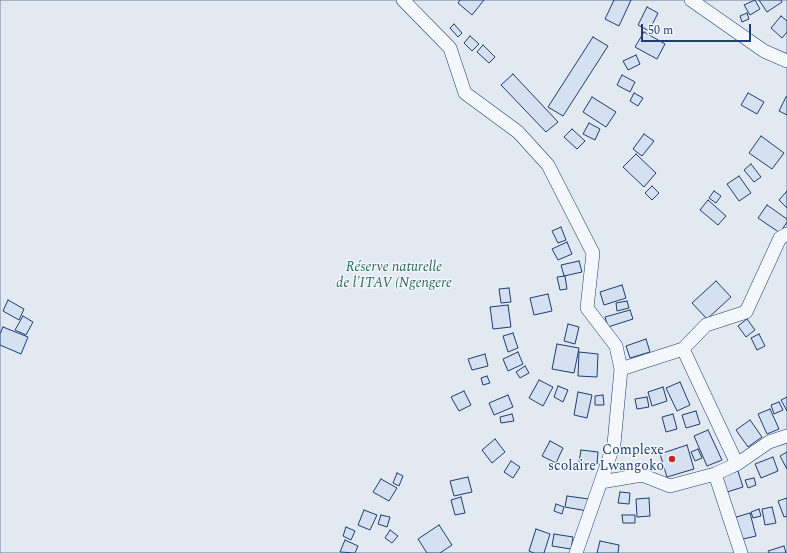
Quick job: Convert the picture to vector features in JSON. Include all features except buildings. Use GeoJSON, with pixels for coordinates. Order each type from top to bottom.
{"type":"FeatureCollection","features":[{"type":"Feature","properties":{"kind":"street"},"geometry":{"type":"LineString","coordinates":[[403,0],[450,48],[465,93],[518,132],[548,165],[593,253],[587,308],[616,346],[621,369],[614,444],[576,553]]}},
{"type":"Feature","properties":{"kind":"street"},"geometry":{"type":"LineString","coordinates":[[691,0],[764,51],[787,61]]}},
{"type":"Feature","properties":{"kind":"street"},"geometry":{"type":"LineString","coordinates":[[621,369],[683,349],[706,325],[746,312],[780,238],[787,234]]}},
{"type":"Feature","properties":{"kind":"street"},"geometry":{"type":"LineString","coordinates":[[683,349],[737,464]]}},
{"type":"Feature","properties":{"kind":"street"},"geometry":{"type":"LineString","coordinates":[[601,482],[642,476],[670,486],[715,474],[737,464],[769,442],[787,436]]}},
{"type":"Feature","properties":{"kind":"street"},"geometry":{"type":"LineString","coordinates":[[715,474],[741,553]]}},
{"type":"Feature","properties":{"kind":"green space","name":"Réserve naturelle de l'ITAV (Ngengere"},"geometry":{"type":"Polygon","coordinates":[[[0,0],[787,0],[787,553],[0,553],[0,0]]]}},
{"type":"Feature","properties":{"kind":"place","name":"Complexe scolaire Lwangoko"},"geometry":{"type":"Point","coordinates":[672,459]}}]}
